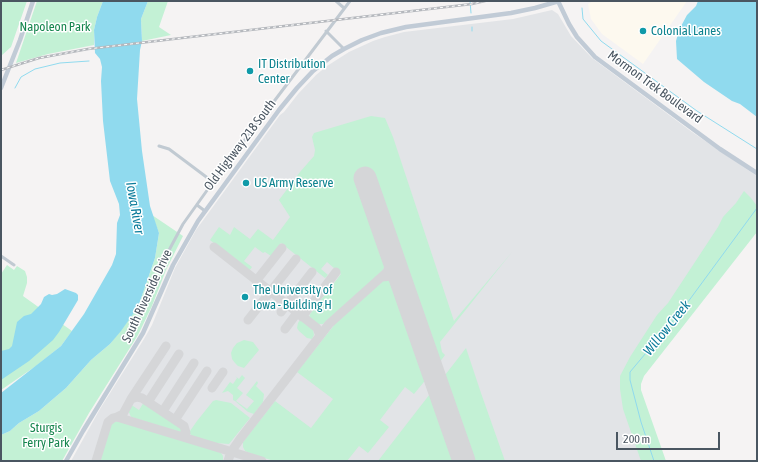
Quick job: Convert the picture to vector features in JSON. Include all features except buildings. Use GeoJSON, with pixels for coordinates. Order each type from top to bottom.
{"type":"FeatureCollection","features":[{"type":"Feature","properties":{"kind":"main road"},"geometry":{"type":"LineString","coordinates":[[1,88],[20,40],[33,1]]}},
{"type":"Feature","properties":{"kind":"main road","name":"Old Highway 218 South"},"geometry":{"type":"LineString","coordinates":[[205,211],[297,88],[321,65],[344,49],[373,36],[394,30],[511,13],[558,1]]}},
{"type":"Feature","properties":{"kind":"main road","name":"Mormon Trek Boulevard"},"geometry":{"type":"LineString","coordinates":[[558,1],[577,37],[595,57],[757,173]]}},
{"type":"Feature","properties":{"kind":"main road","name":"South Riverside Drive"},"geometry":{"type":"LineString","coordinates":[[66,461],[83,430],[144,333],[173,265],[186,240],[205,211]]}},
{"type":"Feature","properties":{"kind":"street"},"geometry":{"type":"LineString","coordinates":[[336,1],[344,8]]}},
{"type":"Feature","properties":{"kind":"street","name":"South Riverside Drive"},"geometry":{"type":"LineString","coordinates":[[166,254],[178,232],[213,182],[326,30],[350,1]]}},
{"type":"Feature","properties":{"kind":"street"},"geometry":{"type":"LineString","coordinates":[[326,30],[344,49]]}},
{"type":"Feature","properties":{"kind":"street"},"geometry":{"type":"LineString","coordinates":[[159,146],[169,149],[213,182]]}},
{"type":"Feature","properties":{"kind":"street"},"geometry":{"type":"LineString","coordinates":[[197,205],[205,211]]}},
{"type":"Feature","properties":{"kind":"street"},"geometry":{"type":"LineString","coordinates":[[1,256],[14,265]]}},
{"type":"Feature","properties":{"kind":"shaded area"},"geometry":{"type":"Polygon","coordinates":[[[593,1],[687,1],[643,64],[602,34],[591,19],[588,4],[593,1]]]}},
{"type":"Feature","properties":{"kind":"shaded area"},"geometry":{"type":"Polygon","coordinates":[[[552,10],[558,14],[571,36],[592,58],[692,132],[757,176],[757,227],[637,382],[665,461],[71,461],[100,409],[152,325],[175,268],[196,230],[280,115],[316,75],[349,52],[385,37],[404,32],[513,19],[552,10]]]}},
{"type":"Feature","properties":{"kind":"green space"},"geometry":{"type":"Polygon","coordinates":[[[1,1],[27,1],[11,47],[1,56],[1,1]]]}},
{"type":"Feature","properties":{"kind":"green space","name":"Napoleon Park"},"geometry":{"type":"Polygon","coordinates":[[[37,1],[103,1],[94,30],[94,45],[48,54],[16,63],[37,1]]]}},
{"type":"Feature","properties":{"kind":"green space"},"geometry":{"type":"Polygon","coordinates":[[[148,1],[168,1],[159,27],[171,35],[142,41],[141,19],[148,1]]]}},
{"type":"Feature","properties":{"kind":"green space"},"geometry":{"type":"Polygon","coordinates":[[[371,116],[385,118],[393,137],[454,321],[512,252],[440,342],[442,352],[445,355],[437,366],[368,171],[356,174],[386,260],[386,264],[379,274],[323,324],[317,324],[309,319],[310,314],[341,274],[327,262],[321,269],[328,275],[325,278],[281,243],[271,256],[265,252],[263,253],[255,247],[244,261],[252,267],[249,271],[210,240],[219,227],[230,235],[234,227],[250,239],[258,229],[273,240],[290,217],[279,200],[314,156],[315,150],[312,137],[314,133],[371,116]]]}},
{"type":"Feature","properties":{"kind":"green space"},"geometry":{"type":"Polygon","coordinates":[[[744,191],[757,206],[757,232],[644,376],[641,384],[641,390],[666,461],[641,461],[623,409],[620,376],[630,357],[657,315],[668,303],[723,217],[736,203],[744,191]]]}},
{"type":"Feature","properties":{"kind":"green space","name":"Sturgis Ferry Park"},"geometry":{"type":"Polygon","coordinates":[[[152,215],[183,236],[166,270],[152,306],[138,335],[89,413],[62,461],[1,461],[1,435],[10,431],[19,423],[39,411],[66,388],[91,360],[110,344],[138,307],[155,258],[159,233],[152,215]]]}},
{"type":"Feature","properties":{"kind":"green space"},"geometry":{"type":"Polygon","coordinates":[[[7,265],[14,270],[17,266],[25,271],[27,283],[23,296],[72,331],[61,346],[36,366],[1,390],[1,274],[7,265]]]}},
{"type":"Feature","properties":{"kind":"green space"},"geometry":{"type":"Polygon","coordinates":[[[387,279],[395,282],[428,377],[414,394],[405,387],[380,420],[389,427],[368,453],[359,446],[347,461],[274,461],[245,451],[243,442],[275,401],[311,428],[333,399],[297,372],[335,324],[387,279]]]}},
{"type":"Feature","properties":{"kind":"green space"},"geometry":{"type":"Polygon","coordinates":[[[300,320],[313,329],[314,335],[312,339],[307,338],[297,328],[300,320]]]}},
{"type":"Feature","properties":{"kind":"green space"},"geometry":{"type":"Polygon","coordinates":[[[244,340],[253,342],[259,350],[244,368],[235,363],[232,359],[231,353],[237,343],[244,340]]]}},
{"type":"Feature","properties":{"kind":"green space"},"geometry":{"type":"Polygon","coordinates":[[[466,348],[505,461],[470,461],[442,379],[466,348]]]}},
{"type":"Feature","properties":{"kind":"green space"},"geometry":{"type":"Polygon","coordinates":[[[242,375],[245,378],[237,388],[243,393],[236,401],[247,409],[254,401],[246,395],[257,381],[258,383],[256,386],[264,394],[263,402],[254,414],[248,412],[233,400],[233,395],[228,391],[222,393],[230,382],[233,384],[237,378],[235,376],[239,379],[242,375]]]}},
{"type":"Feature","properties":{"kind":"green space"},"geometry":{"type":"Polygon","coordinates":[[[433,390],[458,461],[378,461],[433,390]]]}},
{"type":"Feature","properties":{"kind":"green space"},"geometry":{"type":"Polygon","coordinates":[[[216,400],[231,403],[250,418],[229,444],[216,443],[192,436],[190,434],[190,431],[197,421],[213,401],[216,400]]]}},
{"type":"Feature","properties":{"kind":"green space"},"geometry":{"type":"Polygon","coordinates":[[[144,402],[181,427],[183,432],[131,417],[128,410],[130,404],[139,410],[144,402]]]}},
{"type":"Feature","properties":{"kind":"green space"},"geometry":{"type":"Polygon","coordinates":[[[118,421],[128,422],[209,447],[221,453],[223,456],[223,461],[99,461],[109,428],[112,423],[118,421]]]}},
{"type":"Feature","properties":{"kind":"water","name":"Iowa River"},"geometry":{"type":"Polygon","coordinates":[[[103,1],[148,1],[141,19],[142,41],[140,50],[137,99],[142,151],[150,206],[159,233],[155,258],[138,307],[110,344],[91,360],[66,388],[39,411],[19,423],[10,431],[1,435],[1,393],[61,346],[84,314],[112,265],[116,254],[117,223],[120,215],[119,204],[110,181],[103,121],[101,81],[102,67],[100,59],[95,53],[94,30],[103,1]]]}},
{"type":"Feature","properties":{"kind":"water"},"geometry":{"type":"Polygon","coordinates":[[[698,1],[757,1],[757,117],[740,104],[732,101],[704,82],[677,59],[676,41],[679,30],[687,15],[696,6],[698,1]]]}},
{"type":"Feature","properties":{"kind":"water"},"geometry":{"type":"Polygon","coordinates":[[[65,289],[76,293],[78,295],[78,300],[59,332],[53,340],[29,361],[1,380],[1,351],[9,349],[12,346],[17,322],[24,316],[31,314],[41,304],[44,297],[49,294],[57,294],[65,289]]]}},
{"type":"Feature","properties":{"kind":"waterway"},"geometry":{"type":"LineString","coordinates":[[470,1],[471,13]]}},
{"type":"Feature","properties":{"kind":"waterway","name":"Willow Creek"},"geometry":{"type":"LineString","coordinates":[[582,8],[583,19],[601,41],[697,111],[757,149]]}},
{"type":"Feature","properties":{"kind":"waterway"},"geometry":{"type":"LineString","coordinates":[[15,88],[21,77],[35,69],[60,63],[89,61]]}},
{"type":"Feature","properties":{"kind":"waterway","name":"Willow Creek"},"geometry":{"type":"LineString","coordinates":[[654,461],[641,422],[630,380],[630,372],[682,310],[757,208]]}},
{"type":"Feature","properties":{"kind":"taxiway"},"geometry":{"type":"LineString","coordinates":[[228,461],[231,452],[240,439],[329,324],[387,272],[390,264],[390,254],[379,221]]}},
{"type":"Feature","properties":{"kind":"taxiway"},"geometry":{"type":"LineString","coordinates":[[214,247],[317,328],[320,336]]}},
{"type":"Feature","properties":{"kind":"taxiway"},"geometry":{"type":"LineString","coordinates":[[256,281],[282,248]]}},
{"type":"Feature","properties":{"kind":"taxiway"},"geometry":{"type":"LineString","coordinates":[[248,320],[296,259]]}},
{"type":"Feature","properties":{"kind":"taxiway"},"geometry":{"type":"LineString","coordinates":[[281,312],[312,272]]}},
{"type":"Feature","properties":{"kind":"taxiway"},"geometry":{"type":"LineString","coordinates":[[302,317],[336,272]]}},
{"type":"Feature","properties":{"kind":"taxiway"},"geometry":{"type":"LineString","coordinates":[[382,277],[392,276],[399,280],[412,315]]}},
{"type":"Feature","properties":{"kind":"taxiway"},"geometry":{"type":"LineString","coordinates":[[285,329],[297,313]]}},
{"type":"Feature","properties":{"kind":"taxiway"},"geometry":{"type":"LineString","coordinates":[[131,399],[166,346]]}},
{"type":"Feature","properties":{"kind":"taxiway"},"geometry":{"type":"LineString","coordinates":[[148,402],[179,354]]}},
{"type":"Feature","properties":{"kind":"taxiway"},"geometry":{"type":"LineString","coordinates":[[163,411],[194,363]]}},
{"type":"Feature","properties":{"kind":"taxiway"},"geometry":{"type":"LineString","coordinates":[[175,420],[207,371]]}},
{"type":"Feature","properties":{"kind":"taxiway"},"geometry":{"type":"LineString","coordinates":[[212,388],[223,372]]}},
{"type":"Feature","properties":{"kind":"taxiway"},"geometry":{"type":"LineString","coordinates":[[117,417],[123,414],[131,399],[137,397],[142,398],[184,426],[186,433],[181,436]]}},
{"type":"Feature","properties":{"kind":"taxiway"},"geometry":{"type":"LineString","coordinates":[[96,461],[108,422],[117,417],[262,461]]}},
{"type":"Feature","properties":{"kind":"runway"},"geometry":{"type":"LineString","coordinates":[[365,178],[464,461]]}},
{"type":"Feature","properties":{"kind":"railway"},"geometry":{"type":"LineString","coordinates":[[1,70],[39,58],[88,49],[472,4],[485,1]]}},
{"type":"Feature","properties":{"kind":"place","name":"Colonial Lanes"},"geometry":{"type":"Point","coordinates":[643,31]}},
{"type":"Feature","properties":{"kind":"place","name":"IT Distribution Center"},"geometry":{"type":"Point","coordinates":[250,71]}},
{"type":"Feature","properties":{"kind":"place","name":"US Army Reserve"},"geometry":{"type":"Point","coordinates":[246,183]}},
{"type":"Feature","properties":{"kind":"place","name":"The University of Iowa - Building H"},"geometry":{"type":"Point","coordinates":[245,297]}}]}
